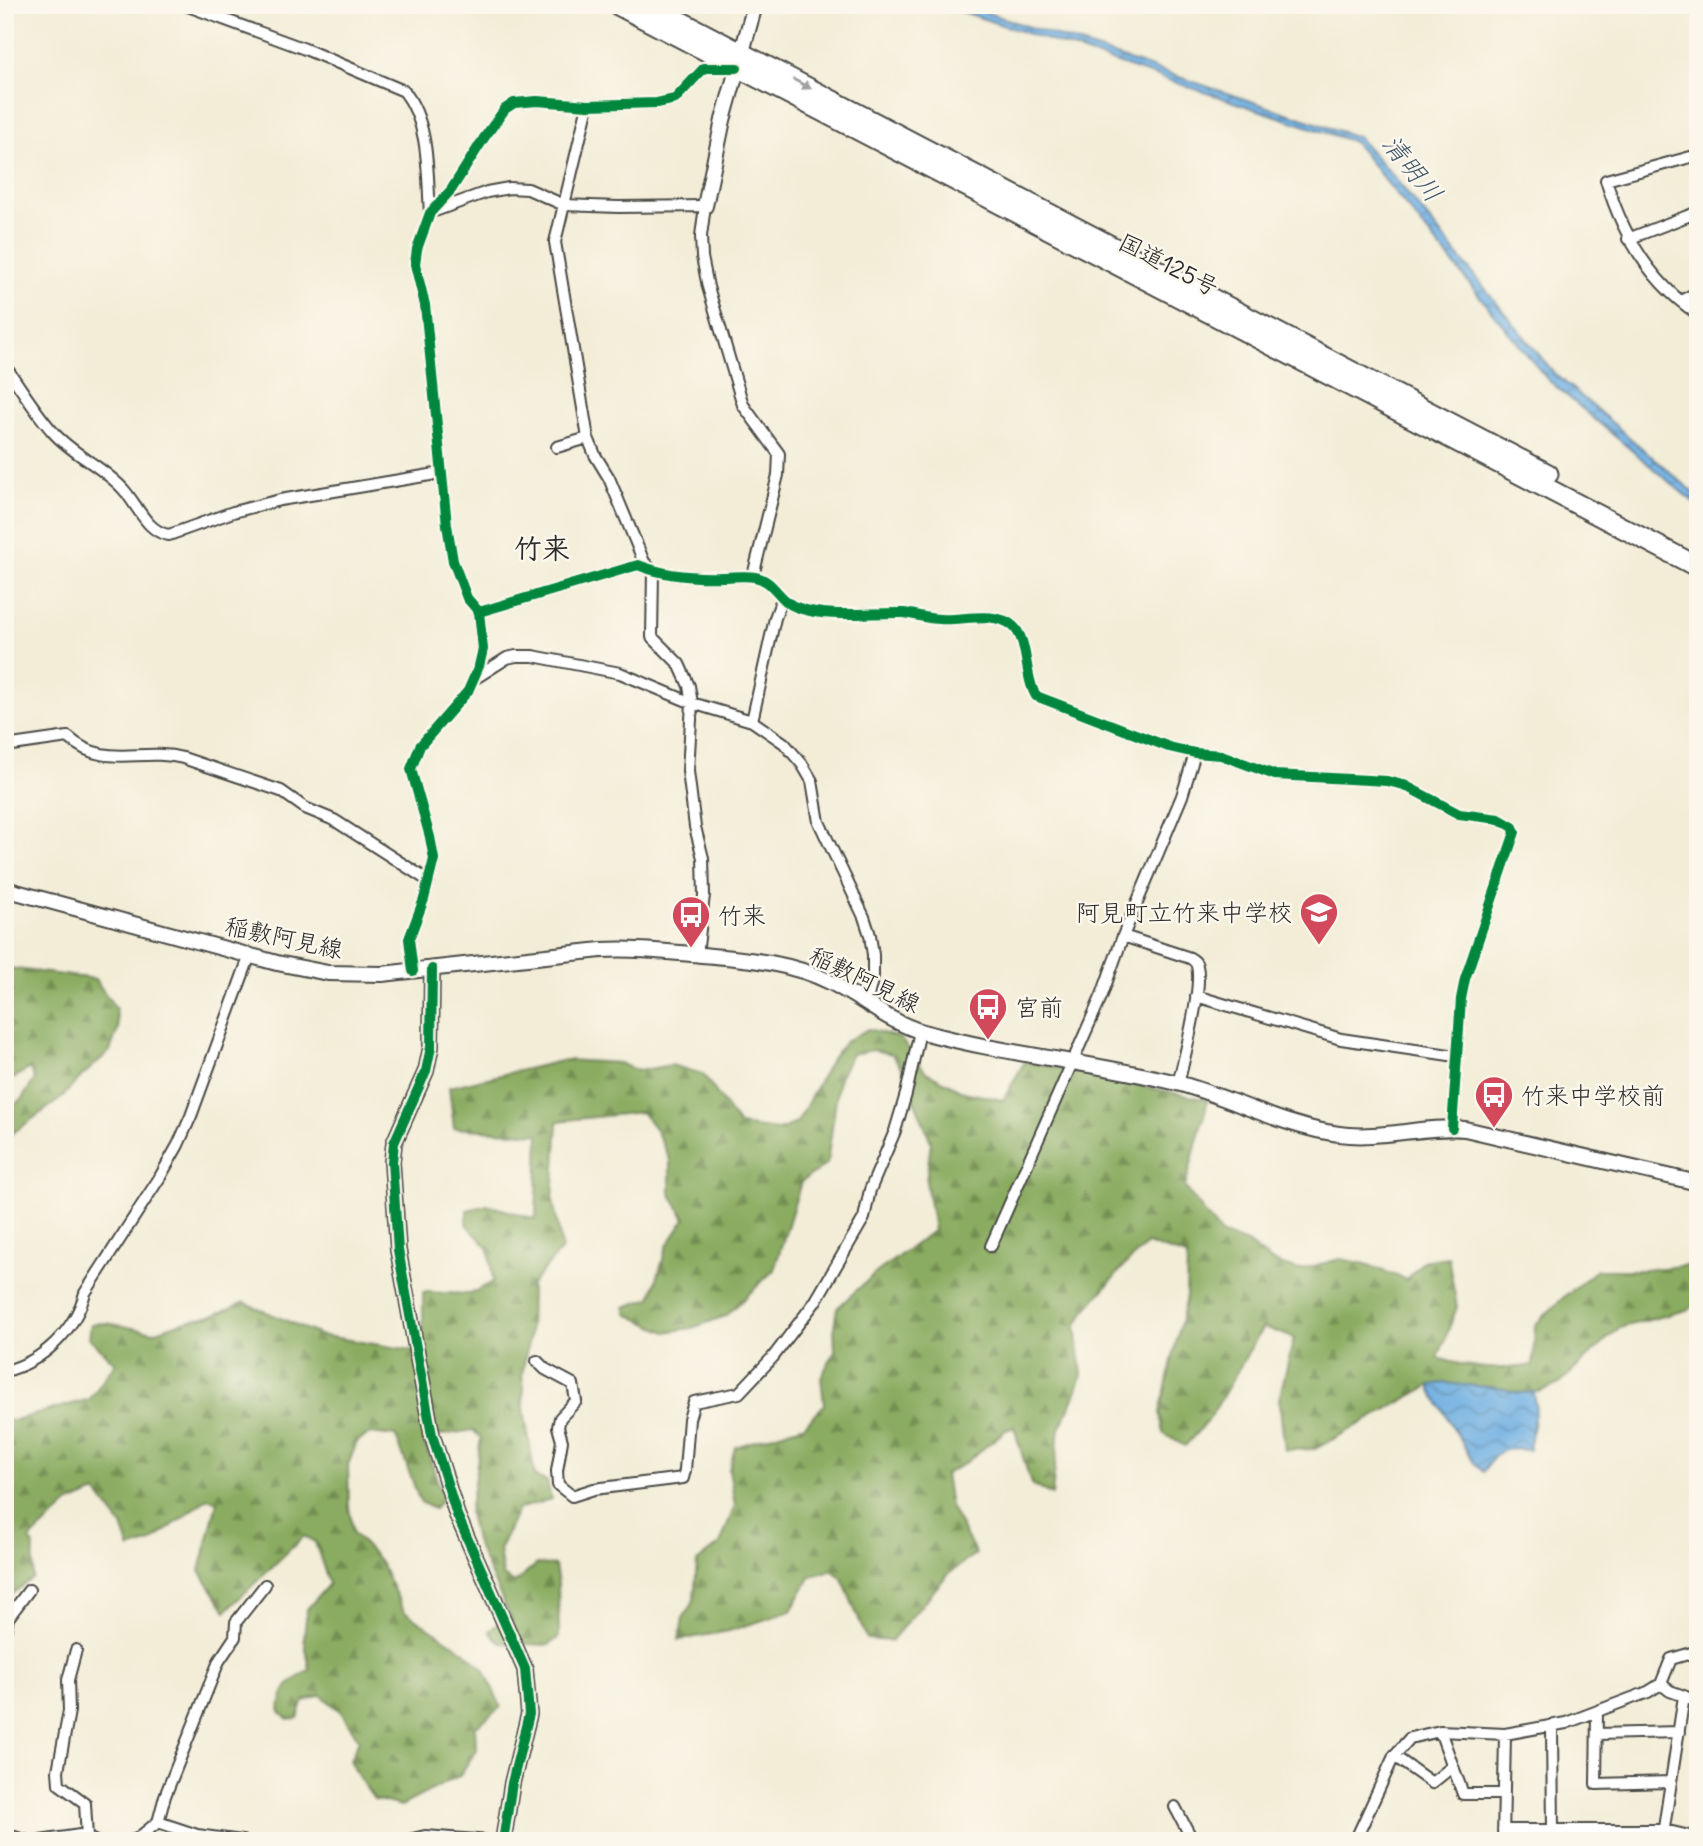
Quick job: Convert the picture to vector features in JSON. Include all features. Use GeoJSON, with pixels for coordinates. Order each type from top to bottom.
{"type":"FeatureCollection","features":[{"type":"Feature","properties":{"kind":"highway","name":"国道125号"},"geometry":{"type":"LineString","coordinates":[[618,5],[739,60],[1698,552]]}},
{"type":"Feature","properties":{"kind":"highway","name":"国道125号"},"geometry":{"type":"LineString","coordinates":[[649,5],[739,60],[1698,567]]}},
{"type":"Feature","properties":{"kind":"main road"},"geometry":{"type":"LineString","coordinates":[[705,206],[723,120],[755,5]]}},
{"type":"Feature","properties":{"kind":"main road","name":"稲敷阿見線"},"geometry":{"type":"LineString","coordinates":[[5,889],[250,955],[328,973],[356,975],[413,971],[635,948],[783,965],[830,982],[884,1016],[919,1031],[996,1049],[1178,1084],[1295,1123],[1339,1134],[1380,1135],[1452,1128],[1480,1132],[1698,1183]]}},
{"type":"Feature","properties":{"kind":"main road"},"geometry":{"type":"LineString","coordinates":[[432,969],[431,1047],[426,1071],[394,1143],[392,1162],[398,1250],[432,1435],[457,1515],[525,1670],[529,1714],[512,1783],[503,1841]]}},
{"type":"Feature","properties":{"kind":"street"},"geometry":{"type":"LineString","coordinates":[[185,5],[305,49],[404,91],[413,102],[421,126],[430,213]]}},
{"type":"Feature","properties":{"kind":"street"},"geometry":{"type":"LineString","coordinates":[[413,971],[409,939],[429,881],[433,850],[411,769],[420,746],[468,691],[483,649],[479,612],[467,598],[453,561],[447,525],[425,305],[415,264],[417,249],[430,213],[451,190],[505,109],[514,103],[657,103],[675,99],[704,68],[739,60]]}},
{"type":"Feature","properties":{"kind":"street"},"geometry":{"type":"LineString","coordinates":[[588,105],[555,242],[588,438],[609,478],[643,562],[653,571],[652,637],[679,664],[689,686],[692,703],[688,771],[695,827],[703,858],[704,895],[698,955]]}},
{"type":"Feature","properties":{"kind":"street"},"geometry":{"type":"LineString","coordinates":[[1698,155],[1606,180],[1614,208],[1643,262],[1698,314]]}},
{"type":"Feature","properties":{"kind":"street"},"geometry":{"type":"LineString","coordinates":[[430,213],[487,192],[509,188],[528,189],[564,205],[705,206],[701,236],[702,257],[708,287],[743,405],[779,454],[778,475],[753,576]]}},
{"type":"Feature","properties":{"kind":"street"},"geometry":{"type":"LineString","coordinates":[[1629,239],[1698,212]]}},
{"type":"Feature","properties":{"kind":"street"},"geometry":{"type":"LineString","coordinates":[[1681,300],[1698,292]]}},
{"type":"Feature","properties":{"kind":"street"},"geometry":{"type":"LineString","coordinates":[[5,366],[54,434],[108,474],[126,492],[145,520],[160,533],[169,535],[233,512],[280,500],[442,473]]}},
{"type":"Feature","properties":{"kind":"street"},"geometry":{"type":"LineString","coordinates":[[557,447],[588,438]]}},
{"type":"Feature","properties":{"kind":"street"},"geometry":{"type":"LineString","coordinates":[[479,612],[638,565],[653,571],[720,578],[753,576],[766,580],[782,599],[796,607],[819,612],[908,614],[940,620],[1000,619],[1016,629],[1022,642],[1030,687],[1036,696],[1169,747],[1221,755],[1252,768],[1290,777],[1387,781],[1404,785],[1459,814],[1499,819],[1513,827],[1515,832],[1465,979],[1456,1056],[1452,1128]]}},
{"type":"Feature","properties":{"kind":"street"},"geometry":{"type":"LineString","coordinates":[[752,721],[775,618],[782,599]]}},
{"type":"Feature","properties":{"kind":"street"},"geometry":{"type":"LineString","coordinates":[[474,679],[507,658],[533,656],[620,673],[692,703],[752,721],[769,730],[802,764],[812,781],[819,822],[864,917],[873,955],[873,976],[866,1004]]}},
{"type":"Feature","properties":{"kind":"street"},"geometry":{"type":"LineString","coordinates":[[5,746],[68,737],[80,748],[102,755],[169,754],[183,758],[281,791],[304,808],[334,820],[429,881]]}},
{"type":"Feature","properties":{"kind":"street"},"geometry":{"type":"LineString","coordinates":[[991,1246],[1102,995],[1123,936],[1182,796],[1195,753]]}},
{"type":"Feature","properties":{"kind":"street"},"geometry":{"type":"LineString","coordinates":[[1123,936],[1190,958],[1198,968],[1196,996],[1178,1084]]}},
{"type":"Feature","properties":{"kind":"street"},"geometry":{"type":"LineString","coordinates":[[5,1371],[36,1360],[61,1337],[81,1309],[85,1293],[160,1177],[191,1116],[250,955]]}},
{"type":"Feature","properties":{"kind":"street"},"geometry":{"type":"LineString","coordinates":[[1196,996],[1341,1039],[1456,1056]]}},
{"type":"Feature","properties":{"kind":"street"},"geometry":{"type":"LineString","coordinates":[[537,1361],[573,1384],[576,1391],[576,1401],[560,1418],[558,1427],[562,1441],[557,1471],[558,1485],[572,1496],[594,1489],[683,1478],[689,1419],[694,1402],[739,1393],[756,1375],[815,1302],[864,1218],[870,1190],[895,1130],[906,1094],[919,1031]]}},
{"type":"Feature","properties":{"kind":"street"},"geometry":{"type":"LineString","coordinates":[[130,1841],[137,1839],[158,1822],[165,1796],[215,1671],[234,1637],[236,1622],[265,1585]]}},
{"type":"Feature","properties":{"kind":"street"},"geometry":{"type":"LineString","coordinates":[[5,1633],[8,1618],[29,1590]]}},
{"type":"Feature","properties":{"kind":"street"},"geometry":{"type":"LineString","coordinates":[[40,1841],[80,1835],[91,1839],[85,1803],[59,1784],[58,1771],[69,1711],[68,1680],[76,1650]]}},
{"type":"Feature","properties":{"kind":"street"},"geometry":{"type":"LineString","coordinates":[[1355,1841],[1394,1756],[1410,1738],[1440,1731],[1505,1734],[1552,1727],[1648,1692],[1661,1684],[1671,1659],[1698,1651]]}},
{"type":"Feature","properties":{"kind":"street"},"geometry":{"type":"LineString","coordinates":[[1661,1684],[1670,1691],[1698,1703]]}},
{"type":"Feature","properties":{"kind":"street"},"geometry":{"type":"LineString","coordinates":[[1663,1835],[1684,1696]]}},
{"type":"Feature","properties":{"kind":"street"},"geometry":{"type":"LineString","coordinates":[[1597,1712],[1596,1784],[1671,1783]]}},
{"type":"Feature","properties":{"kind":"street"},"geometry":{"type":"LineString","coordinates":[[1552,1727],[1553,1831]]}},
{"type":"Feature","properties":{"kind":"street"},"geometry":{"type":"LineString","coordinates":[[1440,1731],[1463,1794],[1504,1794]]}},
{"type":"Feature","properties":{"kind":"street"},"geometry":{"type":"LineString","coordinates":[[1597,1734],[1679,1732]]}},
{"type":"Feature","properties":{"kind":"street"},"geometry":{"type":"LineString","coordinates":[[1505,1734],[1503,1835],[1553,1831],[1698,1838]]}},
{"type":"Feature","properties":{"kind":"street"},"geometry":{"type":"LineString","coordinates":[[1394,1756],[1432,1783],[1453,1766]]}},
{"type":"Feature","properties":{"kind":"street"},"geometry":{"type":"LineString","coordinates":[[1175,1807],[1193,1841]]}},
{"type":"Feature","properties":{"kind":"street"},"geometry":{"type":"LineString","coordinates":[[158,1822],[197,1835],[242,1841]]}},
{"type":"Feature","properties":{"kind":"street"},"geometry":{"type":"LineString","coordinates":[[5,1834],[27,1841]]}},
{"type":"Feature","properties":{"kind":"street"},"geometry":{"type":"LineString","coordinates":[[404,1841],[425,1836],[490,1841]]}},
{"type":"Feature","properties":{"kind":"green space"},"geometry":{"type":"Polygon","coordinates":[[[8,968],[95,979],[116,1009],[118,1029],[110,1051],[59,1100],[7,1137],[5,1154],[5,1111],[21,1100],[35,1079],[30,1068],[5,1084],[5,991],[8,968]]]}},
{"type":"Feature","properties":{"kind":"green space"},"geometry":{"type":"Polygon","coordinates":[[[868,1029],[900,1038],[926,1072],[964,1092],[1003,1100],[1025,1061],[1208,1100],[1185,1187],[1221,1234],[1247,1243],[1271,1261],[1298,1270],[1340,1259],[1366,1264],[1407,1280],[1423,1261],[1448,1257],[1457,1307],[1438,1358],[1486,1368],[1533,1365],[1535,1325],[1597,1270],[1644,1270],[1698,1264],[1698,1301],[1690,1309],[1619,1328],[1558,1385],[1538,1392],[1519,1393],[1499,1388],[1442,1383],[1431,1385],[1315,1449],[1285,1450],[1279,1399],[1294,1338],[1263,1327],[1210,1418],[1185,1446],[1164,1434],[1160,1412],[1186,1300],[1187,1256],[1147,1244],[1088,1307],[1076,1326],[1082,1375],[1059,1429],[1052,1495],[1031,1484],[1014,1427],[1006,1430],[964,1464],[945,1474],[950,1506],[976,1554],[948,1574],[891,1641],[867,1639],[842,1578],[832,1570],[811,1576],[791,1611],[729,1631],[679,1640],[683,1618],[694,1600],[697,1562],[720,1544],[735,1505],[729,1470],[735,1447],[805,1425],[824,1405],[821,1377],[835,1351],[834,1326],[837,1308],[876,1273],[934,1230],[926,1181],[931,1142],[901,1067],[892,1054],[873,1050],[852,1054],[839,1077],[827,1164],[801,1182],[774,1270],[726,1316],[692,1328],[666,1332],[627,1314],[625,1307],[651,1298],[667,1246],[685,1219],[670,1193],[670,1160],[655,1128],[642,1112],[558,1121],[553,1200],[562,1249],[531,1285],[530,1332],[522,1375],[523,1403],[535,1477],[547,1481],[551,1499],[518,1509],[499,1550],[503,1576],[515,1583],[537,1564],[555,1566],[559,1637],[549,1645],[500,1643],[489,1631],[509,1614],[475,1541],[469,1513],[481,1438],[473,1430],[423,1438],[443,1498],[434,1509],[420,1502],[396,1436],[370,1433],[357,1442],[348,1465],[353,1533],[379,1560],[404,1611],[464,1651],[484,1669],[501,1707],[475,1727],[476,1751],[459,1776],[401,1806],[374,1799],[350,1760],[359,1740],[341,1712],[321,1695],[304,1701],[298,1718],[288,1719],[280,1712],[284,1691],[310,1670],[304,1638],[307,1609],[329,1584],[315,1542],[304,1536],[226,1611],[200,1571],[217,1502],[208,1498],[151,1542],[130,1549],[122,1526],[96,1492],[68,1504],[29,1540],[34,1546],[33,1578],[5,1599],[5,1421],[90,1399],[115,1363],[89,1338],[91,1324],[107,1323],[154,1332],[217,1314],[244,1302],[319,1335],[423,1352],[423,1292],[470,1294],[493,1282],[489,1249],[467,1225],[467,1210],[488,1205],[536,1219],[539,1134],[454,1128],[449,1087],[565,1060],[619,1063],[638,1071],[671,1065],[703,1074],[739,1125],[778,1130],[797,1123],[830,1061],[845,1042],[868,1029]]]}},
{"type":"Feature","properties":{"kind":"water"},"geometry":{"type":"Polygon","coordinates":[[[942,5],[964,5],[1358,137],[1394,177],[1554,373],[1698,496],[1698,506],[1547,379],[1354,142],[942,5]]]}},
{"type":"Feature","properties":{"kind":"water"},"geometry":{"type":"Polygon","coordinates":[[[1442,1383],[1499,1388],[1519,1393],[1534,1392],[1536,1406],[1529,1450],[1513,1449],[1502,1452],[1492,1459],[1483,1472],[1474,1463],[1431,1390],[1431,1385],[1442,1383]]]}},
{"type":"Feature","properties":{"kind":"cycle path"},"geometry":{"type":"LineString","coordinates":[[413,971],[409,939],[424,899],[434,859],[411,769],[420,746],[468,691],[483,649],[479,612],[467,598],[453,561],[447,525],[425,305],[415,264],[417,249],[430,213],[451,190],[505,109],[514,103],[657,103],[675,99],[704,68],[737,68]]}},
{"type":"Feature","properties":{"kind":"cycle path"},"geometry":{"type":"LineString","coordinates":[[479,612],[638,565],[691,576],[755,577],[767,582],[790,604],[821,613],[903,613],[935,619],[997,618],[1006,621],[1018,632],[1036,696],[1169,747],[1221,755],[1275,775],[1387,781],[1404,785],[1459,814],[1499,819],[1513,827],[1515,832],[1465,979],[1461,999],[1452,1128]]}},
{"type":"Feature","properties":{"kind":"cycle path"},"geometry":{"type":"LineString","coordinates":[[432,969],[431,1047],[426,1071],[394,1143],[392,1162],[398,1250],[432,1435],[457,1515],[525,1669],[529,1714],[512,1783],[503,1841]]}},
{"type":"Feature","properties":{"kind":"place","name":"阿見町立竹来中学校"},"geometry":{"type":"Point","coordinates":[1319,946]}},
{"type":"Feature","properties":{"kind":"place","name":"竹来"},"geometry":{"type":"Point","coordinates":[691,949]}},
{"type":"Feature","properties":{"kind":"place","name":"宮前"},"geometry":{"type":"Point","coordinates":[988,1041]}},
{"type":"Feature","properties":{"kind":"place","name":"竹来中学校前"},"geometry":{"type":"Point","coordinates":[1494,1129]}},
{"type":"Feature","properties":{"kind":"district","name":"竹来"},"geometry":{"type":"Point","coordinates":[542,548]}},
{"type":"Feature","properties":{"kind":"water label","name":"清明川"},"geometry":{"type":"Point","coordinates":[1413,168]}}]}
